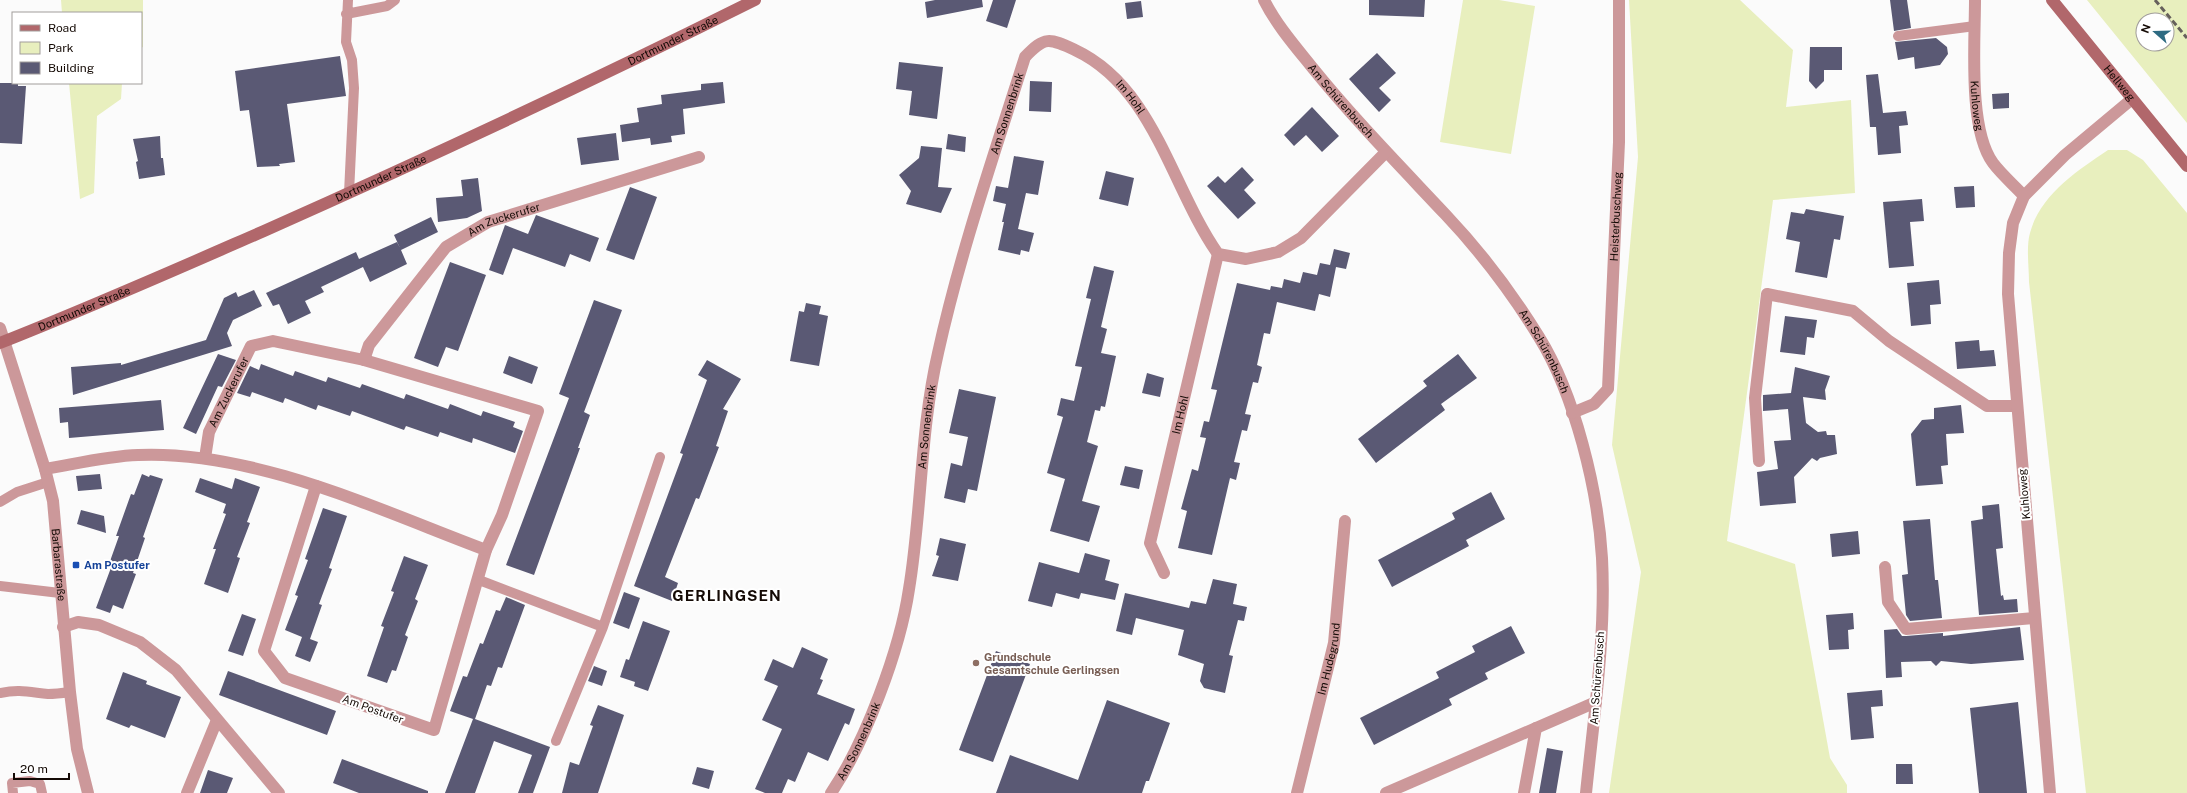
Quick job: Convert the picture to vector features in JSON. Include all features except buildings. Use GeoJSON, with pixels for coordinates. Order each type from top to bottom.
{"type":"FeatureCollection","features":[{"type":"Feature","properties":{"kind":"main road","name":"Dortmunder Straße"},"geometry":{"type":"LineString","coordinates":[[3,342],[129,290],[349,193],[600,77],[755,0]]}},
{"type":"Feature","properties":{"kind":"main road","name":"Hellweg"},"geometry":{"type":"LineString","coordinates":[[2052,0],[2187,166]]}},
{"type":"Feature","properties":{"kind":"street","name":"Am Schürenbusch"},"geometry":{"type":"LineString","coordinates":[[1264,0],[1290,41],[1386,152],[1448,216],[1485,260],[1539,338],[1558,374],[1572,413],[1586,460],[1596,508],[1602,556],[1602,598],[1596,702],[1586,793]]}},
{"type":"Feature","properties":{"kind":"street","name":"Heisterbuschweg"},"geometry":{"type":"LineString","coordinates":[[1572,413],[1594,404],[1608,389],[1618,142],[1620,0]]}},
{"type":"Feature","properties":{"kind":"street","name":"Kuhloweg"},"geometry":{"type":"LineString","coordinates":[[1975,0],[1977,120],[1982,140],[1992,162],[2024,196]]}},
{"type":"Feature","properties":{"kind":"street","name":"Im Hohl"},"geometry":{"type":"LineString","coordinates":[[1025,57],[1038,44],[1054,40],[1081,53],[1120,82],[1147,119],[1203,232],[1218,254],[1150,544],[1164,573]]}},
{"type":"Feature","properties":{"kind":"street","name":"Am Sonnenbrink"},"geometry":{"type":"LineString","coordinates":[[831,793],[840,780],[876,703],[894,650],[909,590],[925,434],[938,354],[954,291],[1025,57]]}},
{"type":"Feature","properties":{"kind":"street","name":"Kuhloweg"},"geometry":{"type":"LineString","coordinates":[[2050,793],[2008,294],[2009,253],[2013,223],[2024,196],[2065,155],[2132,99]]}},
{"type":"Feature","properties":{"kind":"street"},"geometry":{"type":"LineString","coordinates":[[1218,254],[1246,259],[1278,252],[1301,238],[1386,152]]}},
{"type":"Feature","properties":{"kind":"street","name":"Am Zuckerufer"},"geometry":{"type":"LineString","coordinates":[[364,360],[369,345],[446,246],[488,222],[699,157]]}},
{"type":"Feature","properties":{"kind":"street"},"geometry":{"type":"LineString","coordinates":[[1759,460],[1755,398],[1768,294],[1854,311],[1889,341],[1987,406],[2017,406]]}},
{"type":"Feature","properties":{"kind":"street","name":"Barbarastraße"},"geometry":{"type":"LineString","coordinates":[[0,328],[3,342],[45,469],[53,501],[63,627],[70,692],[77,749],[88,793]]}},
{"type":"Feature","properties":{"kind":"street","name":"Am Zuckerufer"},"geometry":{"type":"LineString","coordinates":[[205,458],[209,432],[251,346],[273,341],[364,360],[538,411]]}},
{"type":"Feature","properties":{"kind":"street","name":"Am Postufer"},"geometry":{"type":"LineString","coordinates":[[316,486],[264,651],[285,678],[434,730],[479,580],[486,550],[502,515],[538,411]]}},
{"type":"Feature","properties":{"kind":"street"},"geometry":{"type":"LineString","coordinates":[[45,469],[138,455],[205,458],[245,465],[316,486],[486,550]]}},
{"type":"Feature","properties":{"kind":"street","name":"Im Hudegrund"},"geometry":{"type":"LineString","coordinates":[[1296,793],[1334,643],[1345,521]]}},
{"type":"Feature","properties":{"kind":"street"},"geometry":{"type":"LineString","coordinates":[[1885,567],[1888,602],[1906,629],[2035,618]]}},
{"type":"Feature","properties":{"kind":"street"},"geometry":{"type":"LineString","coordinates":[[63,627],[78,622],[99,624],[140,642],[176,670],[279,793]]}},
{"type":"Feature","properties":{"kind":"street"},"geometry":{"type":"LineString","coordinates":[[1386,793],[1596,702]]}},
{"type":"Feature","properties":{"kind":"street"},"geometry":{"type":"LineString","coordinates":[[187,793],[217,720]]}},
{"type":"Feature","properties":{"kind":"street"},"geometry":{"type":"LineString","coordinates":[[1524,793],[1536,728]]}},
{"type":"Feature","properties":{"kind":"lane"},"geometry":{"type":"LineString","coordinates":[[348,0],[346,14],[346,42],[352,60],[354,88],[349,193]]}},
{"type":"Feature","properties":{"kind":"lane"},"geometry":{"type":"LineString","coordinates":[[346,14],[387,6],[395,0]]}},
{"type":"Feature","properties":{"kind":"lane"},"geometry":{"type":"LineString","coordinates":[[1898,36],[1975,26]]}},
{"type":"Feature","properties":{"kind":"lane"},"geometry":{"type":"LineString","coordinates":[[556,741],[603,627],[660,457]]}},
{"type":"Feature","properties":{"kind":"lane"},"geometry":{"type":"LineString","coordinates":[[0,502],[16,492],[48,482]]}},
{"type":"Feature","properties":{"kind":"lane"},"geometry":{"type":"LineString","coordinates":[[479,580],[603,627]]}},
{"type":"Feature","properties":{"kind":"lane"},"geometry":{"type":"LineString","coordinates":[[0,586],[60,593]]}},
{"type":"Feature","properties":{"kind":"lane"},"geometry":{"type":"LineString","coordinates":[[0,693],[15,690],[34,690],[48,694],[70,692]]}},
{"type":"Feature","properties":{"kind":"lane"},"geometry":{"type":"LineString","coordinates":[[12,793],[12,783],[30,781],[40,784],[42,793]]}},
{"type":"Feature","properties":{"kind":"green space"},"geometry":{"type":"Polygon","coordinates":[[[61,0],[143,0],[143,47],[142,12],[62,12],[61,0]]]}},
{"type":"Feature","properties":{"kind":"green space"},"geometry":{"type":"Polygon","coordinates":[[[1463,0],[1499,0],[1535,6],[1511,154],[1440,142],[1463,0]]]}},
{"type":"Feature","properties":{"kind":"green space"},"geometry":{"type":"Polygon","coordinates":[[[1629,0],[1740,0],[1793,50],[1786,107],[1851,100],[1855,193],[1773,200],[1727,541],[1795,564],[1830,758],[1847,785],[1847,793],[1609,793],[1641,572],[1612,445],[1638,157],[1629,0]]]}},
{"type":"Feature","properties":{"kind":"green space"},"geometry":{"type":"Polygon","coordinates":[[[2087,0],[2187,0],[2187,123],[2087,0]]]}},
{"type":"Feature","properties":{"kind":"green space"},"geometry":{"type":"Polygon","coordinates":[[[69,84],[122,84],[121,99],[97,116],[94,193],[80,199],[69,84]]]}},
{"type":"Feature","properties":{"kind":"green space"},"geometry":{"type":"Polygon","coordinates":[[[2108,150],[2127,150],[2143,160],[2187,213],[2187,793],[2086,793],[2029,282],[2028,251],[2030,233],[2035,219],[2042,207],[2072,175],[2108,150]]]}},
{"type":"Feature","properties":{"kind":"railway"},"geometry":{"type":"LineString","coordinates":[[2155,0],[2187,38]]}},
{"type":"Feature","properties":{"kind":"place","name":"Am Postufer"},"geometry":{"type":"Point","coordinates":[76,565]}},
{"type":"Feature","properties":{"kind":"place","name":"Grundschule Gesamtschule Gerlingsen"},"geometry":{"type":"Point","coordinates":[976,663]}},
{"type":"Feature","properties":{"kind":"district","name":"GERLINGSEN"},"geometry":{"type":"Point","coordinates":[727,595]}}]}
